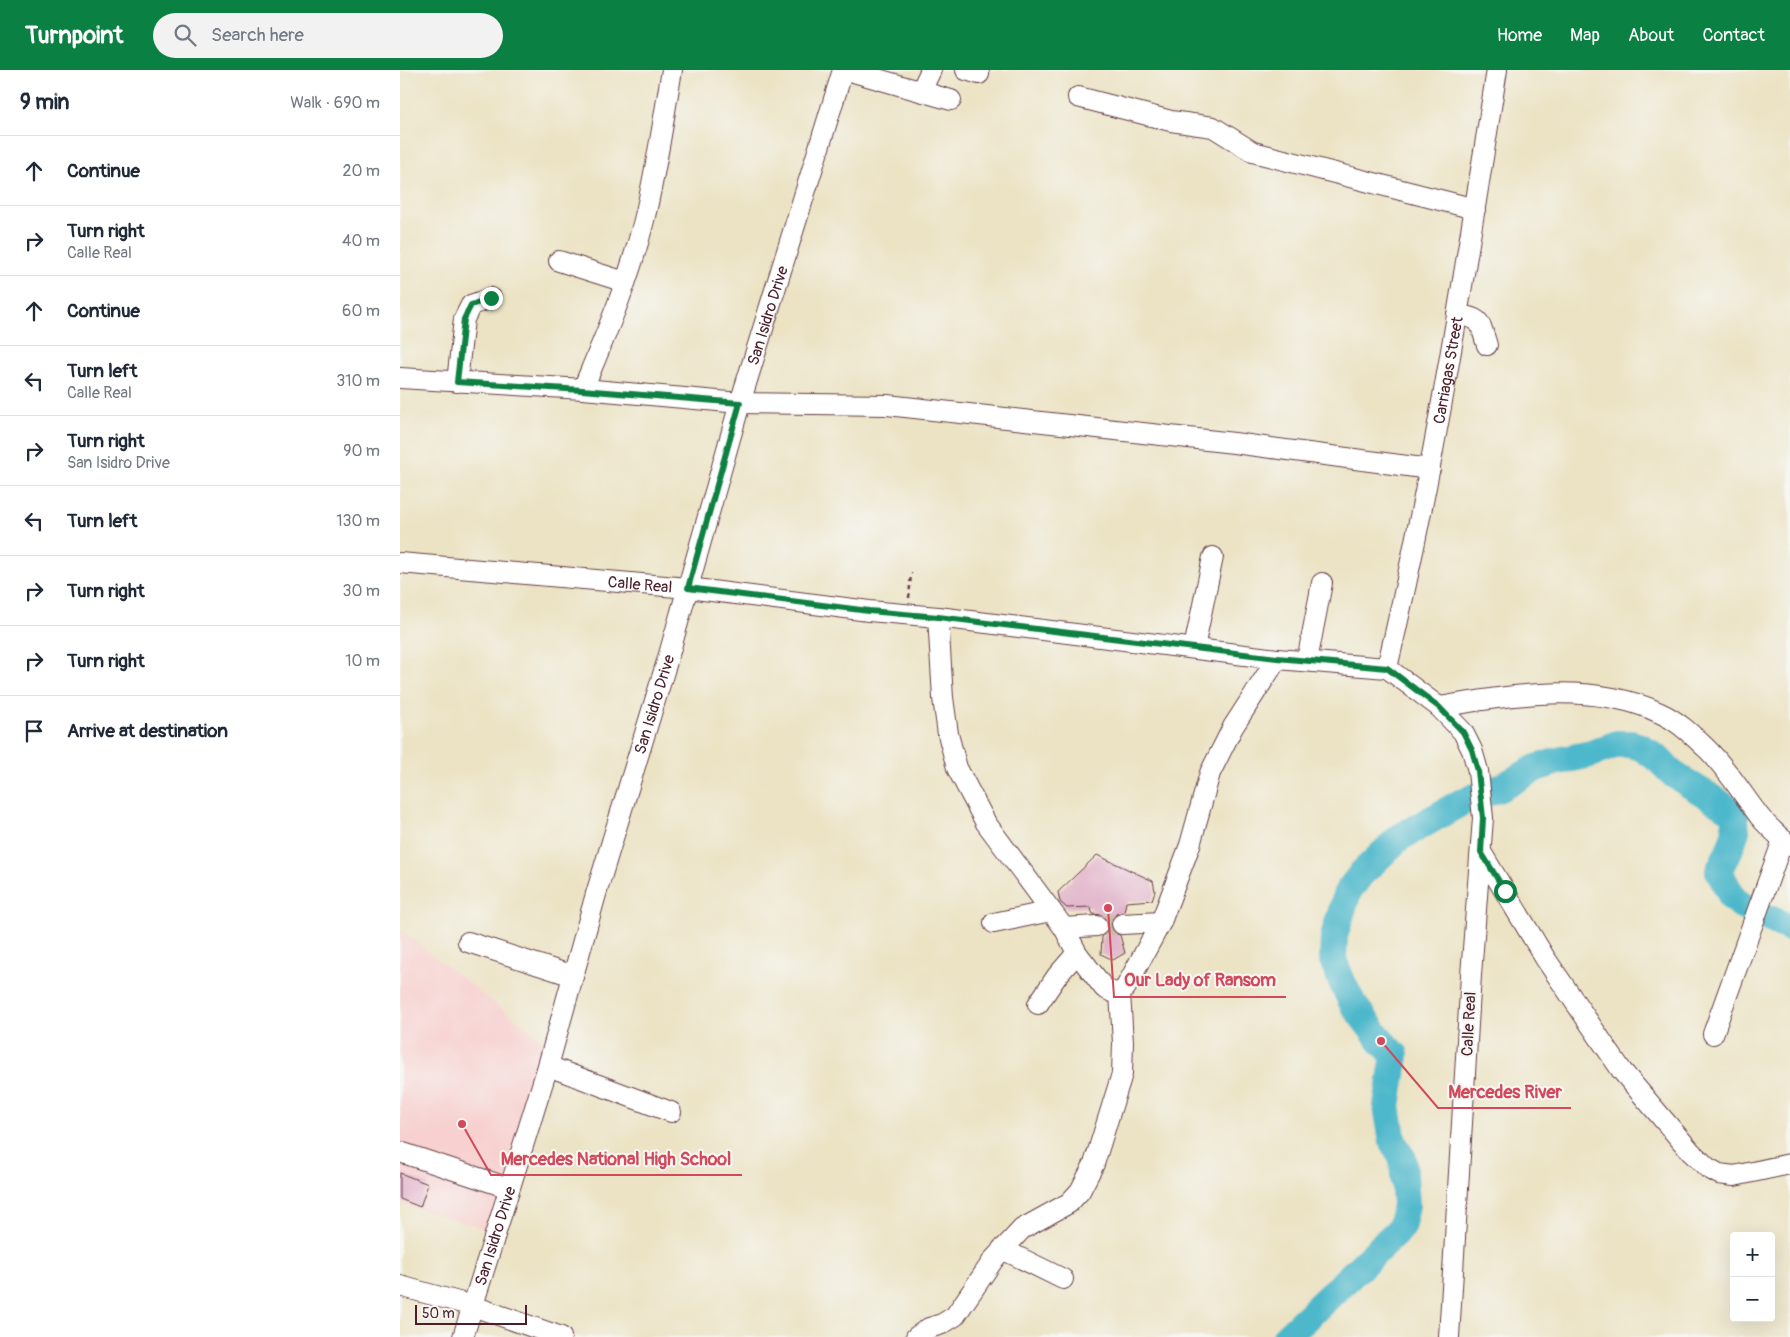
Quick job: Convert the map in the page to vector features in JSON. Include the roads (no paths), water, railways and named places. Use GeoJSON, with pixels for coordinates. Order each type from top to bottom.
{"type":"FeatureCollection","features":[{"type":"Feature","properties":{"kind":"street"},"geometry":{"type":"LineString","coordinates":[[582,390],[624,282],[644,223],[672,70]]}},
{"type":"Feature","properties":{"kind":"street"},"geometry":{"type":"LineString","coordinates":[[845,70],[951,100]]}},
{"type":"Feature","properties":{"kind":"street","name":"San Isidro Drive"},"geometry":{"type":"LineString","coordinates":[[463,1337],[548,1066],[688,588],[740,403],[845,70]]}},
{"type":"Feature","properties":{"kind":"street"},"geometry":{"type":"LineString","coordinates":[[921,91],[931,70]]}},
{"type":"Feature","properties":{"kind":"street","name":"Carriagas Street"},"geometry":{"type":"LineString","coordinates":[[1387,668],[1403,603],[1430,469],[1497,70]]}},
{"type":"Feature","properties":{"kind":"street"},"geometry":{"type":"LineString","coordinates":[[1078,97],[1171,121],[1213,127],[1253,152],[1475,209]]}},
{"type":"Feature","properties":{"kind":"street"},"geometry":{"type":"LineString","coordinates":[[559,261],[624,282]]}},
{"type":"Feature","properties":{"kind":"street"},"geometry":{"type":"LineString","coordinates":[[457,382],[464,319],[471,305],[491,298]]}},
{"type":"Feature","properties":{"kind":"street"},"geometry":{"type":"LineString","coordinates":[[1457,315],[1475,318],[1479,322],[1487,345]]}},
{"type":"Feature","properties":{"kind":"street"},"geometry":{"type":"LineString","coordinates":[[400,378],[740,403],[887,405],[1234,443],[1430,469]]}},
{"type":"Feature","properties":{"kind":"street"},"geometry":{"type":"LineString","coordinates":[[1194,648],[1213,557]]}},
{"type":"Feature","properties":{"kind":"street","name":"Calle Real"},"geometry":{"type":"LineString","coordinates":[[400,562],[688,588],[1277,658],[1387,668],[1439,707],[1463,732],[1472,750],[1478,771],[1483,818],[1471,975],[1449,1337]]}},
{"type":"Feature","properties":{"kind":"street"},"geometry":{"type":"LineString","coordinates":[[1307,661],[1322,583]]}},
{"type":"Feature","properties":{"kind":"street"},"geometry":{"type":"LineString","coordinates":[[938,617],[943,698],[948,734],[957,768],[986,823],[1064,928],[1077,953],[1104,988],[1120,993]]}},
{"type":"Feature","properties":{"kind":"street"},"geometry":{"type":"LineString","coordinates":[[916,1337],[929,1328],[942,1324],[955,1316],[1002,1249],[1022,1229],[1069,1202],[1080,1191],[1094,1164],[1122,1074],[1123,1043],[1120,993],[1126,987],[1161,922],[1190,845],[1210,773],[1233,727],[1277,658]]}},
{"type":"Feature","properties":{"kind":"street"},"geometry":{"type":"LineString","coordinates":[[1439,707],[1510,695],[1603,695],[1661,713],[1679,724],[1707,748],[1744,793],[1761,818],[1786,843],[1713,1034]]}},
{"type":"Feature","properties":{"kind":"street"},"geometry":{"type":"LineString","coordinates":[[1481,852],[1545,958],[1622,1071],[1691,1152],[1708,1168],[1719,1174],[1734,1176],[1790,1164]]}},
{"type":"Feature","properties":{"kind":"street"},"geometry":{"type":"LineString","coordinates":[[994,923],[1052,911]]}},
{"type":"Feature","properties":{"kind":"street"},"geometry":{"type":"LineString","coordinates":[[1122,924],[1161,922]]}},
{"type":"Feature","properties":{"kind":"street"},"geometry":{"type":"LineString","coordinates":[[1064,928],[1097,926]]}},
{"type":"Feature","properties":{"kind":"street"},"geometry":{"type":"LineString","coordinates":[[468,942],[573,976]]}},
{"type":"Feature","properties":{"kind":"street"},"geometry":{"type":"LineString","coordinates":[[1038,1004],[1056,976],[1077,953]]}},
{"type":"Feature","properties":{"kind":"street"},"geometry":{"type":"LineString","coordinates":[[548,1066],[671,1112]]}},
{"type":"Feature","properties":{"kind":"street"},"geometry":{"type":"LineString","coordinates":[[400,1152],[510,1188]]}},
{"type":"Feature","properties":{"kind":"street"},"geometry":{"type":"LineString","coordinates":[[1002,1249],[1063,1279]]}},
{"type":"Feature","properties":{"kind":"street"},"geometry":{"type":"LineString","coordinates":[[400,1286],[473,1306],[560,1337]]}},
{"type":"Feature","properties":{"kind":"waterway"},"geometry":{"type":"LineString","coordinates":[[1286,1337],[1401,1228],[1406,1205],[1403,1159],[1393,1142],[1387,1106],[1395,1055],[1381,1041],[1353,1004],[1333,960],[1334,936],[1348,891],[1362,873],[1399,838],[1462,802],[1500,788],[1536,768],[1591,754],[1617,744],[1630,744],[1641,747],[1658,759],[1673,774],[1734,812],[1736,831],[1719,871],[1733,899],[1749,910]]}},
{"type":"Feature","properties":{"kind":"waterway"},"geometry":{"type":"LineString","coordinates":[[1768,918],[1790,928]]}},
{"type":"Feature","properties":{"kind":"tunnel"},"geometry":{"type":"LineString","coordinates":[[1097,926],[1122,924]]}},
{"type":"Feature","properties":{"kind":"place","name":"Our Lady of Ransom"},"geometry":{"type":"Point","coordinates":[1108,908]}},
{"type":"Feature","properties":{"kind":"place","name":"Mercedes River"},"geometry":{"type":"Point","coordinates":[1381,1041]}},
{"type":"Feature","properties":{"kind":"place","name":"Mercedes National High School"},"geometry":{"type":"Point","coordinates":[462,1124]}}]}
